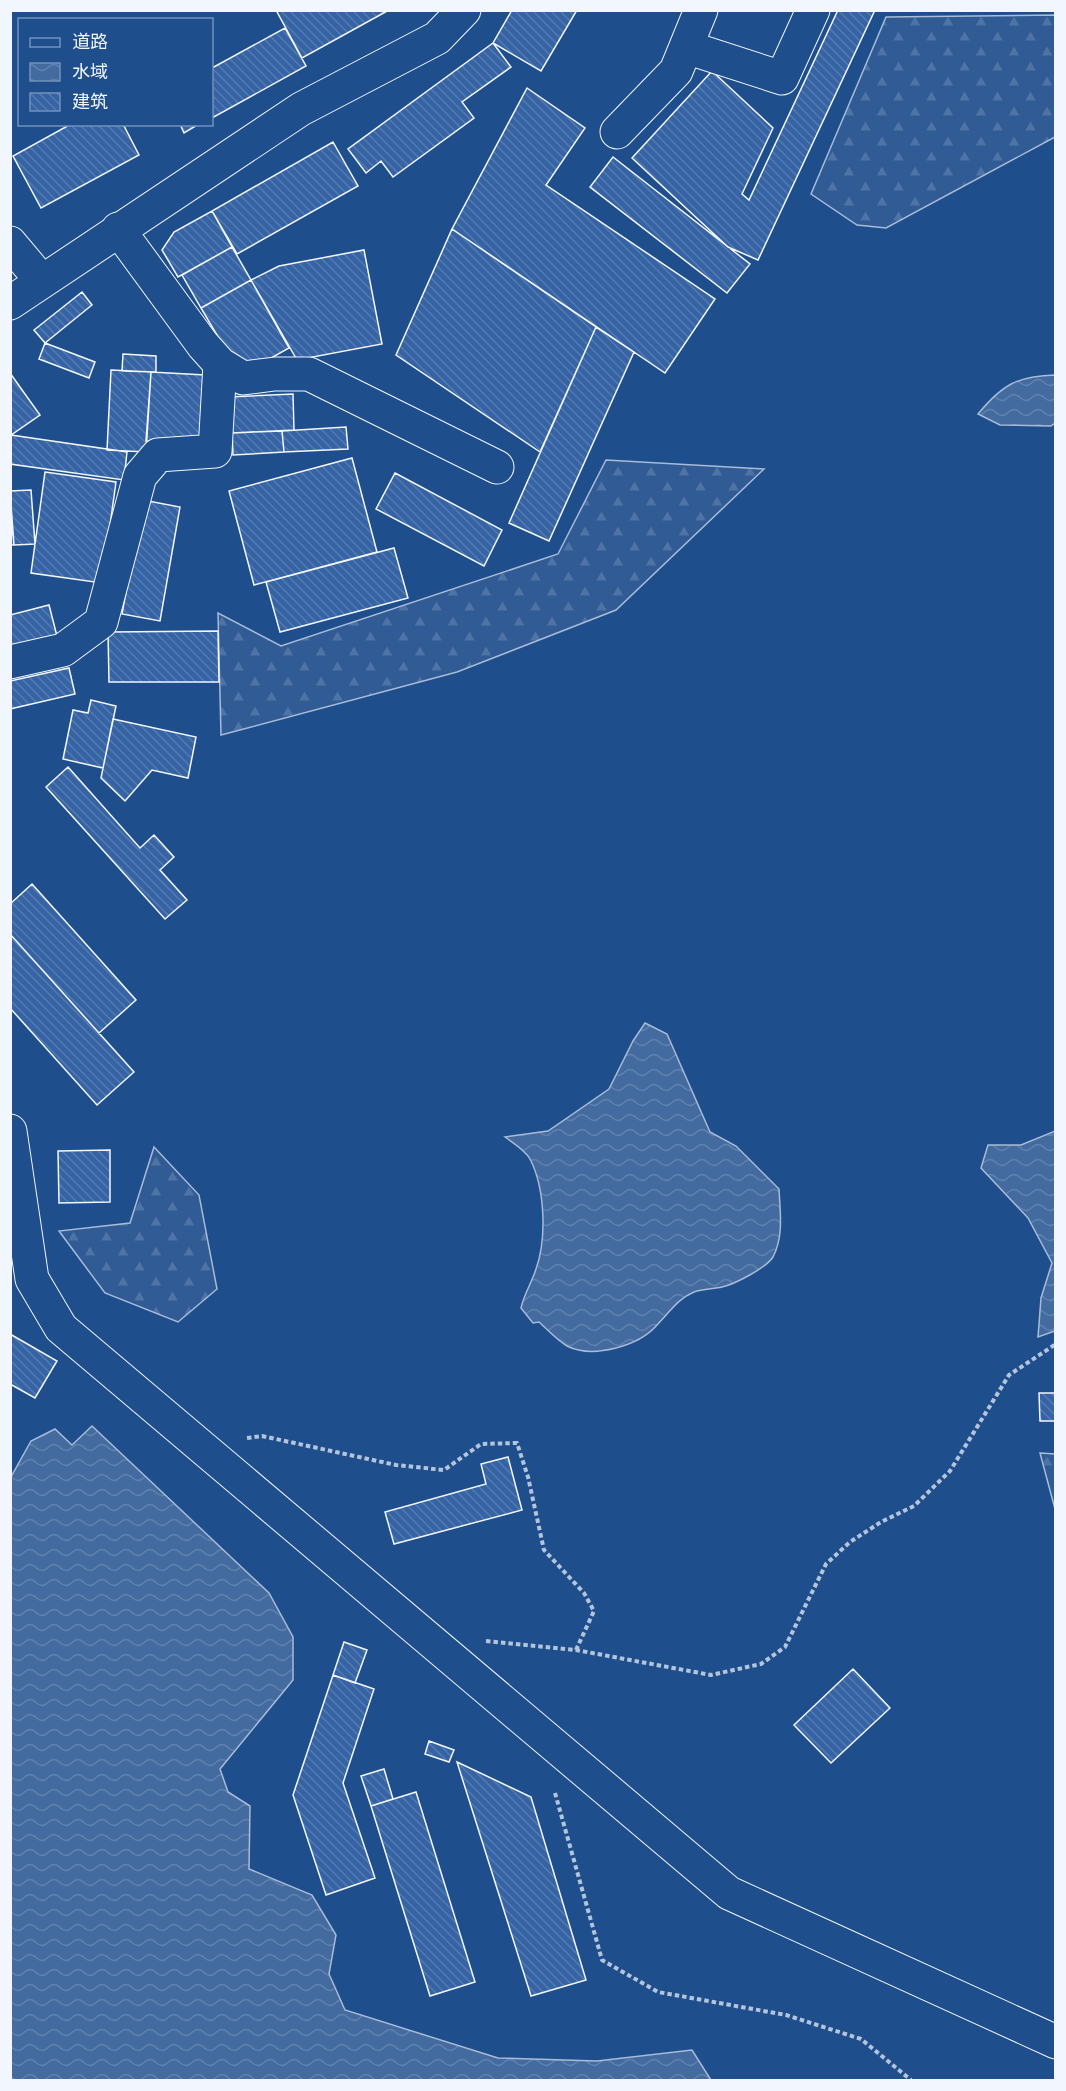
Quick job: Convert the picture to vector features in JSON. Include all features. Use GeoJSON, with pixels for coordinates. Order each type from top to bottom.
{"type":"FeatureCollection","features":[{"type":"Feature","properties":{"kind":"main road"},"geometry":{"type":"LineString","coordinates":[[10,303],[41,280],[301,109],[436,38],[464,10]]}},
{"type":"Feature","properties":{"kind":"main road"},"geometry":{"type":"LineString","coordinates":[[617,132],[676,72],[701,10]]}},
{"type":"Feature","properties":{"kind":"main road"},"geometry":{"type":"LineString","coordinates":[[686,47],[782,78],[813,10]]}},
{"type":"Feature","properties":{"kind":"main road"},"geometry":{"type":"LineString","coordinates":[[118,229],[220,364],[243,378],[275,374],[309,374],[497,467]]}},
{"type":"Feature","properties":{"kind":"main road"},"geometry":{"type":"LineString","coordinates":[[10,243],[41,280]]}},
{"type":"Feature","properties":{"kind":"main road"},"geometry":{"type":"LineString","coordinates":[[10,662],[63,650],[101,622],[140,476],[158,455],[215,451],[220,364]]}},
{"type":"Feature","properties":{"kind":"main road"},"geometry":{"type":"LineString","coordinates":[[10,1131],[19,1255],[61,1328],[729,1893],[1056,2042]]}},
{"type":"Feature","properties":{"kind":"path"},"geometry":{"type":"LineString","coordinates":[[482,1640],[576,1650],[711,1675],[761,1664],[785,1647],[826,1564],[850,1542],[881,1522],[914,1506],[950,1471],[1009,1375],[1056,1344]]}},
{"type":"Feature","properties":{"kind":"path"},"geometry":{"type":"LineString","coordinates":[[199,1445],[262,1436],[396,1465],[444,1470],[481,1444],[517,1443],[528,1477],[544,1550],[584,1593],[594,1611],[576,1650]]}},
{"type":"Feature","properties":{"kind":"path"},"geometry":{"type":"LineString","coordinates":[[554,1789],[602,1960],[658,1992],[786,2015],[861,2039],[911,2080]]}},
{"type":"Feature","properties":{"kind":"green space"},"geometry":{"type":"Polygon","coordinates":[[[1055,15],[1055,137],[886,228],[857,225],[811,194],[886,17],[1055,15]]]}},
{"type":"Feature","properties":{"kind":"green space"},"geometry":{"type":"Polygon","coordinates":[[[606,460],[764,469],[616,610],[457,672],[221,735],[218,613],[281,646],[558,554],[606,460]]]}},
{"type":"Feature","properties":{"kind":"green space"},"geometry":{"type":"Polygon","coordinates":[[[154,1147],[199,1195],[217,1289],[178,1322],[105,1293],[59,1231],[130,1223],[154,1147]]]}},
{"type":"Feature","properties":{"kind":"green space"},"geometry":{"type":"Polygon","coordinates":[[[1040,1453],[1055,1454],[1055,1509],[1040,1453]]]}},
{"type":"Feature","properties":{"kind":"water"},"geometry":{"type":"Polygon","coordinates":[[[1055,375],[1055,423],[1051,426],[1000,425],[978,414],[995,396],[1011,384],[1030,377],[1055,375]]]}},
{"type":"Feature","properties":{"kind":"water"},"geometry":{"type":"Polygon","coordinates":[[[645,1023],[667,1034],[710,1132],[736,1146],[779,1189],[779,1241],[773,1257],[764,1266],[728,1285],[688,1295],[639,1339],[602,1351],[578,1350],[563,1344],[539,1322],[533,1323],[521,1308],[540,1257],[543,1213],[539,1184],[530,1159],[505,1137],[548,1131],[609,1089],[633,1041],[645,1023]]]}},
{"type":"Feature","properties":{"kind":"water"},"geometry":{"type":"Polygon","coordinates":[[[1055,1131],[1055,1331],[1038,1337],[1041,1298],[1052,1263],[1028,1218],[981,1168],[988,1145],[1021,1145],[1055,1131]]]}},
{"type":"Feature","properties":{"kind":"water"},"geometry":{"type":"Polygon","coordinates":[[[92,1426],[269,1593],[293,1637],[293,1680],[220,1769],[228,1792],[250,1806],[249,1869],[312,1895],[336,1935],[329,1974],[345,2010],[498,2058],[597,2061],[692,2050],[711,2080],[11,2080],[11,1477],[31,1441],[55,1429],[72,1445],[92,1426]]]}},
{"type":"Feature","properties":{"kind":"building"},"geometry":{"type":"Polygon","coordinates":[[[276,10],[389,10],[302,58],[276,10]]]}},
{"type":"Feature","properties":{"kind":"building"},"geometry":{"type":"Polygon","coordinates":[[[512,10],[577,10],[541,71],[493,43],[512,10]]]}},
{"type":"Feature","properties":{"kind":"building"},"geometry":{"type":"Polygon","coordinates":[[[838,10],[875,10],[758,260],[728,247],[632,158],[712,71],[773,128],[742,194],[749,200],[838,10]]]}},
{"type":"Feature","properties":{"kind":"building"},"geometry":{"type":"Polygon","coordinates":[[[285,28],[306,66],[213,117],[213,67],[285,28]]]}},
{"type":"Feature","properties":{"kind":"building"},"geometry":{"type":"Polygon","coordinates":[[[493,43],[511,67],[462,102],[474,118],[393,177],[381,161],[366,173],[348,149],[493,43]]]}},
{"type":"Feature","properties":{"kind":"building"},"geometry":{"type":"Polygon","coordinates":[[[527,88],[585,128],[546,185],[715,299],[665,373],[452,229],[527,88]]]}},
{"type":"Feature","properties":{"kind":"building"},"geometry":{"type":"Polygon","coordinates":[[[67,126],[124,126],[139,155],[41,208],[13,156],[67,126]]]}},
{"type":"Feature","properties":{"kind":"building"},"geometry":{"type":"Polygon","coordinates":[[[181,126],[196,126],[184,133],[181,126]]]}},
{"type":"Feature","properties":{"kind":"building"},"geometry":{"type":"Polygon","coordinates":[[[333,142],[358,186],[237,254],[212,211],[333,142]]]}},
{"type":"Feature","properties":{"kind":"building"},"geometry":{"type":"Polygon","coordinates":[[[613,157],[750,264],[727,293],[590,187],[613,157]]]}},
{"type":"Feature","properties":{"kind":"building"},"geometry":{"type":"Polygon","coordinates":[[[212,211],[232,247],[178,277],[162,250],[174,232],[212,211]]]}},
{"type":"Feature","properties":{"kind":"building"},"geometry":{"type":"Polygon","coordinates":[[[452,229],[596,327],[540,452],[396,355],[452,229]]]}},
{"type":"Feature","properties":{"kind":"building"},"geometry":{"type":"Polygon","coordinates":[[[232,247],[251,280],[201,308],[182,275],[232,247]]]}},
{"type":"Feature","properties":{"kind":"building"},"geometry":{"type":"Polygon","coordinates":[[[364,250],[382,344],[297,360],[251,280],[279,266],[364,250]]]}},
{"type":"Feature","properties":{"kind":"building"},"geometry":{"type":"Polygon","coordinates":[[[251,280],[289,348],[257,366],[228,354],[201,308],[251,280]]]}},
{"type":"Feature","properties":{"kind":"building"},"geometry":{"type":"Polygon","coordinates":[[[82,292],[92,305],[45,343],[34,330],[82,292]]]}},
{"type":"Feature","properties":{"kind":"building"},"geometry":{"type":"Polygon","coordinates":[[[596,327],[634,352],[549,541],[509,523],[596,327]]]}},
{"type":"Feature","properties":{"kind":"building"},"geometry":{"type":"Polygon","coordinates":[[[45,343],[95,362],[89,378],[39,359],[45,343]]]}},
{"type":"Feature","properties":{"kind":"building"},"geometry":{"type":"Polygon","coordinates":[[[123,354],[156,356],[156,372],[122,371],[123,354]]]}},
{"type":"Feature","properties":{"kind":"building"},"geometry":{"type":"Polygon","coordinates":[[[111,370],[151,372],[146,452],[107,450],[111,370]]]}},
{"type":"Feature","properties":{"kind":"building"},"geometry":{"type":"Polygon","coordinates":[[[151,372],[205,375],[200,445],[146,441],[151,372]]]}},
{"type":"Feature","properties":{"kind":"building"},"geometry":{"type":"Polygon","coordinates":[[[10,373],[40,415],[11,435],[10,434],[10,373]]]}},
{"type":"Feature","properties":{"kind":"building"},"geometry":{"type":"Polygon","coordinates":[[[293,394],[294,430],[232,433],[229,397],[293,394]]]}},
{"type":"Feature","properties":{"kind":"building"},"geometry":{"type":"Polygon","coordinates":[[[346,427],[348,449],[284,452],[282,431],[346,427]]]}},
{"type":"Feature","properties":{"kind":"building"},"geometry":{"type":"Polygon","coordinates":[[[282,431],[284,452],[233,455],[232,433],[282,431]]]}},
{"type":"Feature","properties":{"kind":"building"},"geometry":{"type":"Polygon","coordinates":[[[11,435],[127,452],[124,480],[10,464],[11,435]]]}},
{"type":"Feature","properties":{"kind":"building"},"geometry":{"type":"Polygon","coordinates":[[[352,458],[377,552],[254,585],[229,491],[352,458]]]}},
{"type":"Feature","properties":{"kind":"building"},"geometry":{"type":"Polygon","coordinates":[[[45,472],[116,482],[102,583],[31,573],[45,472]]]}},
{"type":"Feature","properties":{"kind":"building"},"geometry":{"type":"Polygon","coordinates":[[[395,473],[502,530],[484,566],[376,509],[395,473]]]}},
{"type":"Feature","properties":{"kind":"building"},"geometry":{"type":"Polygon","coordinates":[[[31,490],[35,544],[14,545],[10,491],[31,490]]]}},
{"type":"Feature","properties":{"kind":"building"},"geometry":{"type":"Polygon","coordinates":[[[143,500],[180,507],[160,621],[122,614],[143,500]]]}},
{"type":"Feature","properties":{"kind":"building"},"geometry":{"type":"Polygon","coordinates":[[[10,508],[14,545],[10,545],[10,508]]]}},
{"type":"Feature","properties":{"kind":"building"},"geometry":{"type":"Polygon","coordinates":[[[394,548],[408,598],[280,632],[266,582],[394,548]]]}},
{"type":"Feature","properties":{"kind":"building"},"geometry":{"type":"Polygon","coordinates":[[[49,605],[58,640],[10,652],[10,615],[49,605]]]}},
{"type":"Feature","properties":{"kind":"building"},"geometry":{"type":"Polygon","coordinates":[[[218,631],[219,682],[109,682],[108,632],[218,631]]]}},
{"type":"Feature","properties":{"kind":"building"},"geometry":{"type":"Polygon","coordinates":[[[69,668],[75,694],[10,709],[10,681],[69,668]]]}},
{"type":"Feature","properties":{"kind":"building"},"geometry":{"type":"Polygon","coordinates":[[[91,700],[116,706],[103,768],[63,759],[73,710],[88,713],[91,700]]]}},
{"type":"Feature","properties":{"kind":"building"},"geometry":{"type":"Polygon","coordinates":[[[113,719],[196,737],[188,778],[152,770],[125,801],[101,778],[113,719]]]}},
{"type":"Feature","properties":{"kind":"building"},"geometry":{"type":"Polygon","coordinates":[[[68,767],[140,848],[154,835],[174,857],[160,870],[187,900],[165,919],[46,787],[68,767]]]}},
{"type":"Feature","properties":{"kind":"building"},"geometry":{"type":"Polygon","coordinates":[[[32,884],[136,1000],[99,1033],[10,934],[10,904],[32,884]]]}},
{"type":"Feature","properties":{"kind":"building"},"geometry":{"type":"Polygon","coordinates":[[[10,934],[134,1072],[97,1105],[10,1008],[10,934]]]}},
{"type":"Feature","properties":{"kind":"building"},"geometry":{"type":"Polygon","coordinates":[[[110,1150],[110,1202],[59,1203],[58,1151],[110,1150]]]}},
{"type":"Feature","properties":{"kind":"building"},"geometry":{"type":"Polygon","coordinates":[[[10,1334],[57,1361],[35,1398],[10,1384],[10,1334]]]}},
{"type":"Feature","properties":{"kind":"building"},"geometry":{"type":"Polygon","coordinates":[[[1039,1393],[1056,1393],[1056,1421],[1040,1421],[1039,1393]]]}},
{"type":"Feature","properties":{"kind":"building"},"geometry":{"type":"Polygon","coordinates":[[[508,1457],[522,1510],[394,1544],[385,1512],[486,1484],[481,1464],[508,1457]]]}},
{"type":"Feature","properties":{"kind":"building"},"geometry":{"type":"Polygon","coordinates":[[[344,1642],[367,1650],[355,1683],[333,1675],[344,1642]]]}},
{"type":"Feature","properties":{"kind":"building"},"geometry":{"type":"Polygon","coordinates":[[[853,1669],[890,1708],[831,1763],[794,1725],[853,1669]]]}},
{"type":"Feature","properties":{"kind":"building"},"geometry":{"type":"Polygon","coordinates":[[[333,1675],[374,1689],[343,1783],[375,1878],[326,1895],[293,1795],[333,1675]]]}},
{"type":"Feature","properties":{"kind":"building"},"geometry":{"type":"Polygon","coordinates":[[[429,1741],[454,1750],[449,1762],[425,1754],[429,1741]]]}},
{"type":"Feature","properties":{"kind":"building"},"geometry":{"type":"Polygon","coordinates":[[[457,1762],[531,1797],[586,1980],[531,1996],[457,1762]]]}},
{"type":"Feature","properties":{"kind":"building"},"geometry":{"type":"Polygon","coordinates":[[[384,1769],[393,1799],[371,1806],[361,1776],[384,1769]]]}},
{"type":"Feature","properties":{"kind":"building"},"geometry":{"type":"Polygon","coordinates":[[[416,1792],[475,1982],[430,1996],[371,1806],[416,1792]]]}}]}
